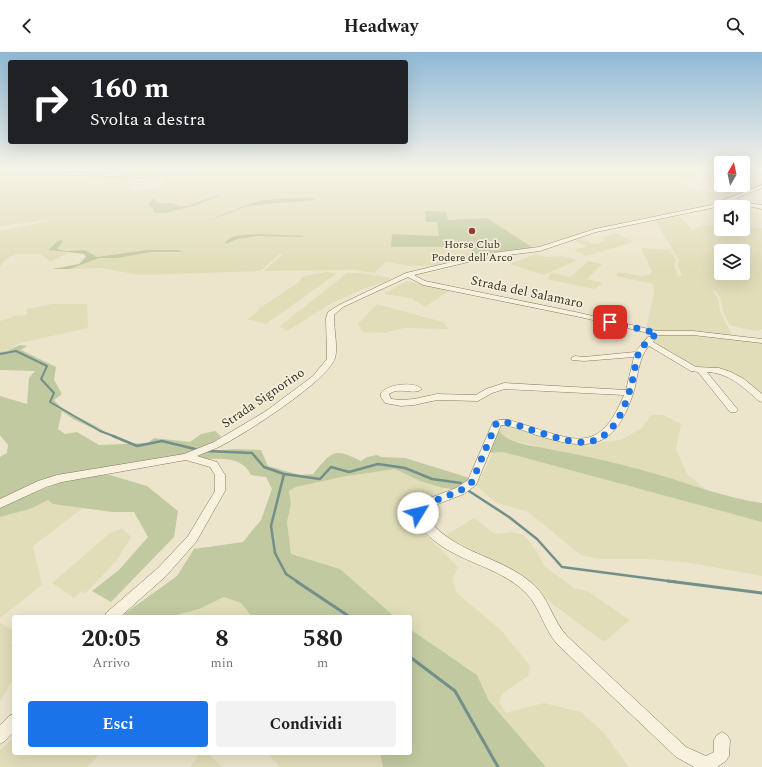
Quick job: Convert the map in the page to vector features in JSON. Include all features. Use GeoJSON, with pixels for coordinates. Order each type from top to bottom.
{"type":"FeatureCollection","features":[{"type":"Feature","properties":{"kind":"street","name":"Strada Signorino"},"geometry":{"type":"LineString","coordinates":[[0,504],[42,484],[61,478],[186,457],[223,440],[285,402],[316,378],[331,359],[331,314],[348,302],[408,274],[486,256],[540,249],[595,231],[660,216],[693,211],[719,202]]}},
{"type":"Feature","properties":{"kind":"street"},"geometry":{"type":"LineString","coordinates":[[739,202],[760,206]]}},
{"type":"Feature","properties":{"kind":"street","name":"Strada del Salamaro"},"geometry":{"type":"LineString","coordinates":[[408,274],[423,283],[580,315],[657,333],[693,333],[762,341]]}},
{"type":"Feature","properties":{"kind":"street"},"geometry":{"type":"LineString","coordinates":[[657,333],[638,354],[624,409],[614,425],[598,439],[586,442],[566,439],[510,423],[500,422],[496,424],[472,482],[460,491],[426,504],[418,513],[423,523],[439,538],[463,553],[507,573],[530,589],[557,635],[681,752],[706,765],[721,756],[722,740]]}},
{"type":"Feature","properties":{"kind":"street"},"geometry":{"type":"LineString","coordinates":[[648,342],[694,369],[719,370],[728,374],[741,381],[762,399]]}},
{"type":"Feature","properties":{"kind":"street"},"geometry":{"type":"LineString","coordinates":[[575,358],[584,359],[638,354]]}},
{"type":"Feature","properties":{"kind":"street"},"geometry":{"type":"LineString","coordinates":[[701,370],[733,410]]}},
{"type":"Feature","properties":{"kind":"street"},"geometry":{"type":"LineString","coordinates":[[418,389],[390,389],[385,393],[385,397],[388,401],[401,403],[437,397],[478,398],[489,391],[504,386],[629,392]]}},
{"type":"Feature","properties":{"kind":"street"},"geometry":{"type":"LineString","coordinates":[[113,615],[162,572],[187,544],[220,491],[220,475],[213,464],[186,457]]}},
{"type":"Feature","properties":{"kind":"street"},"geometry":{"type":"LineString","coordinates":[[0,736],[12,723]]}},
{"type":"Feature","properties":{"kind":"shaded area"},"geometry":{"type":"Polygon","coordinates":[[[0,202],[156,202],[153,208],[155,211],[166,213],[201,202],[255,202],[228,212],[204,223],[248,206],[288,202],[714,202],[714,205],[711,206],[628,223],[535,249],[487,218],[437,222],[439,236],[393,234],[391,247],[468,247],[477,256],[441,265],[410,266],[386,262],[374,273],[355,270],[264,271],[283,254],[281,253],[260,271],[140,275],[101,268],[70,269],[99,258],[117,258],[151,252],[181,253],[178,250],[147,250],[97,257],[85,250],[66,251],[57,249],[62,241],[48,250],[69,253],[51,262],[40,254],[15,254],[3,262],[0,267],[0,231],[57,219],[0,226],[0,202]]]}},
{"type":"Feature","properties":{"kind":"shaded area"},"geometry":{"type":"Polygon","coordinates":[[[159,202],[197,202],[187,206],[159,202]]]}},
{"type":"Feature","properties":{"kind":"shaded area"},"geometry":{"type":"Polygon","coordinates":[[[677,214],[692,229],[703,225],[714,226],[714,236],[750,236],[750,227],[762,228],[762,329],[758,331],[730,326],[723,312],[721,299],[716,291],[713,291],[718,299],[720,311],[732,335],[692,331],[654,331],[646,329],[654,293],[653,284],[616,276],[618,272],[641,276],[650,275],[652,272],[641,248],[670,250],[676,260],[674,266],[678,276],[682,276],[678,266],[679,260],[654,219],[677,214]]]}},
{"type":"Feature","properties":{"kind":"shaded area"},"geometry":{"type":"Polygon","coordinates":[[[616,233],[633,242],[586,256],[574,250],[587,246],[574,241],[581,239],[595,244],[605,241],[600,238],[616,233]]]}},
{"type":"Feature","properties":{"kind":"shaded area"},"geometry":{"type":"Polygon","coordinates":[[[536,254],[545,257],[562,256],[577,260],[544,275],[509,264],[536,254]]]}},
{"type":"Feature","properties":{"kind":"shaded area"},"geometry":{"type":"Polygon","coordinates":[[[589,261],[602,264],[587,279],[603,283],[594,289],[547,279],[552,273],[570,277],[589,261]]]}},
{"type":"Feature","properties":{"kind":"shaded area"},"geometry":{"type":"Polygon","coordinates":[[[327,272],[336,274],[266,324],[247,319],[258,312],[257,310],[299,282],[303,276],[327,272]]]}},
{"type":"Feature","properties":{"kind":"shaded area"},"geometry":{"type":"Polygon","coordinates":[[[347,273],[360,273],[391,278],[388,281],[365,288],[332,303],[287,331],[280,326],[347,273]]]}},
{"type":"Feature","properties":{"kind":"shaded area"},"geometry":{"type":"Polygon","coordinates":[[[407,281],[450,290],[425,307],[411,298],[384,294],[407,281]]]}},
{"type":"Feature","properties":{"kind":"shaded area"},"geometry":{"type":"Polygon","coordinates":[[[52,304],[87,304],[88,328],[20,343],[7,351],[0,352],[0,321],[15,316],[27,315],[27,309],[52,304]]]}},
{"type":"Feature","properties":{"kind":"shaded area"},"geometry":{"type":"Polygon","coordinates":[[[377,304],[443,322],[449,329],[404,328],[385,333],[363,332],[358,324],[377,304]]]}},
{"type":"Feature","properties":{"kind":"shaded area"},"geometry":{"type":"Polygon","coordinates":[[[693,334],[762,343],[762,398],[729,374],[693,367],[653,342],[653,339],[660,335],[693,334]]]}},
{"type":"Feature","properties":{"kind":"shaded area"},"geometry":{"type":"Polygon","coordinates":[[[651,415],[663,415],[681,424],[676,449],[687,474],[707,490],[659,475],[514,441],[502,436],[497,428],[508,424],[567,442],[592,445],[620,440],[642,428],[651,415]]]}},
{"type":"Feature","properties":{"kind":"shaded area"},"geometry":{"type":"Polygon","coordinates":[[[503,452],[762,522],[762,576],[691,563],[649,559],[599,559],[581,555],[528,512],[497,503],[476,486],[493,453],[503,452]]]}},
{"type":"Feature","properties":{"kind":"shaded area"},"geometry":{"type":"Polygon","coordinates":[[[395,469],[420,481],[443,488],[446,492],[421,503],[412,513],[420,529],[458,567],[453,578],[456,592],[501,630],[530,666],[528,676],[503,693],[499,702],[506,713],[544,703],[581,712],[604,733],[629,767],[546,767],[489,701],[477,675],[412,630],[412,615],[393,615],[340,569],[291,554],[287,522],[291,504],[289,491],[296,487],[341,477],[395,469]]]}},
{"type":"Feature","properties":{"kind":"shaded area"},"geometry":{"type":"Polygon","coordinates":[[[48,500],[53,504],[83,508],[33,546],[42,585],[0,618],[0,517],[30,509],[48,500]]]}},
{"type":"Feature","properties":{"kind":"shaded area"},"geometry":{"type":"Polygon","coordinates":[[[474,518],[495,534],[511,532],[524,535],[538,553],[544,566],[574,588],[587,591],[630,620],[604,642],[491,559],[444,536],[474,518]]]}},
{"type":"Feature","properties":{"kind":"shaded area"},"geometry":{"type":"Polygon","coordinates":[[[122,528],[131,537],[117,560],[85,594],[81,591],[74,598],[52,583],[110,533],[122,528]]]}},
{"type":"Feature","properties":{"kind":"shaded area"},"geometry":{"type":"Polygon","coordinates":[[[224,597],[241,603],[250,615],[176,615],[199,609],[224,597]]]}},
{"type":"Feature","properties":{"kind":"shaded area"},"geometry":{"type":"Polygon","coordinates":[[[0,623],[12,630],[12,640],[10,643],[12,644],[12,681],[0,702],[0,623]]]}},
{"type":"Feature","properties":{"kind":"shaded area"},"geometry":{"type":"Polygon","coordinates":[[[12,739],[12,755],[99,755],[87,767],[0,767],[0,750],[12,739]]]}},
{"type":"Feature","properties":{"kind":"shaded area"},"geometry":{"type":"Polygon","coordinates":[[[199,755],[209,755],[223,767],[190,767],[199,755]]]}},
{"type":"Feature","properties":{"kind":"shaded area"},"geometry":{"type":"Polygon","coordinates":[[[269,755],[380,755],[383,767],[280,767],[269,755]]]}},
{"type":"Feature","properties":{"kind":"green space"},"geometry":{"type":"Polygon","coordinates":[[[197,202],[203,202],[166,213],[154,213],[153,208],[149,206],[149,203],[173,203],[179,206],[187,206],[197,202]]]}},
{"type":"Feature","properties":{"kind":"green space"},"geometry":{"type":"Polygon","coordinates":[[[255,202],[289,202],[248,206],[203,223],[255,202]]]}},
{"type":"Feature","properties":{"kind":"green space","name":"Horse Club Podere dell'Arco"},"geometry":{"type":"Polygon","coordinates":[[[425,211],[446,212],[448,220],[487,218],[535,249],[477,256],[468,247],[391,247],[392,234],[439,236],[437,222],[426,222],[425,211]]]}},
{"type":"Feature","properties":{"kind":"green space"},"geometry":{"type":"Polygon","coordinates":[[[260,234],[303,237],[258,236],[238,239],[225,244],[227,240],[235,236],[260,234]]]}},
{"type":"Feature","properties":{"kind":"green space"},"geometry":{"type":"Polygon","coordinates":[[[61,240],[63,241],[57,249],[66,251],[85,250],[97,257],[147,250],[178,250],[183,252],[151,252],[117,258],[99,258],[70,269],[52,269],[79,264],[86,257],[84,254],[48,250],[61,240]]]}},
{"type":"Feature","properties":{"kind":"green space"},"geometry":{"type":"Polygon","coordinates":[[[20,345],[27,346],[21,350],[56,367],[54,380],[62,394],[54,400],[65,410],[93,424],[105,432],[103,433],[73,419],[62,411],[58,429],[65,434],[77,432],[99,445],[148,443],[154,438],[190,442],[201,434],[215,431],[221,436],[214,444],[191,454],[71,474],[0,501],[0,457],[7,453],[8,445],[0,435],[0,396],[27,404],[29,378],[35,371],[0,370],[0,352],[7,351],[20,345]]]}},
{"type":"Feature","properties":{"kind":"green space"},"geometry":{"type":"Polygon","coordinates":[[[497,428],[501,434],[507,438],[520,443],[618,464],[723,495],[762,503],[762,522],[503,452],[488,453],[497,428]]]}},
{"type":"Feature","properties":{"kind":"green space"},"geometry":{"type":"Polygon","coordinates":[[[235,449],[261,450],[268,466],[300,475],[313,474],[329,456],[339,453],[361,461],[367,457],[377,455],[381,457],[405,458],[473,479],[459,490],[443,488],[420,481],[395,469],[341,477],[296,487],[289,491],[291,504],[287,522],[291,554],[340,569],[393,615],[250,615],[241,603],[224,597],[199,609],[176,615],[123,615],[177,576],[194,549],[243,542],[261,520],[272,489],[266,477],[251,475],[242,464],[236,461],[199,459],[194,456],[209,451],[235,449]]]}},
{"type":"Feature","properties":{"kind":"green space"},"geometry":{"type":"Polygon","coordinates":[[[110,475],[147,486],[178,511],[174,537],[111,602],[92,591],[119,570],[148,537],[134,512],[113,512],[53,504],[48,500],[30,509],[0,517],[0,506],[77,476],[110,475]]]}},
{"type":"Feature","properties":{"kind":"green space"},"geometry":{"type":"Polygon","coordinates":[[[412,630],[477,675],[489,701],[546,767],[383,767],[380,755],[412,755],[412,630]]]}},
{"type":"Feature","properties":{"kind":"waterway"},"geometry":{"type":"LineString","coordinates":[[0,354],[16,351],[47,366],[41,379],[54,393],[50,402],[100,431],[116,437]]}},
{"type":"Feature","properties":{"kind":"waterway"},"geometry":{"type":"LineString","coordinates":[[113,436],[137,446],[162,441],[199,450]]}},
{"type":"Feature","properties":{"kind":"waterway"},"geometry":{"type":"LineString","coordinates":[[207,451],[252,453],[264,467],[284,474]]}},
{"type":"Feature","properties":{"kind":"waterway"},"geometry":{"type":"LineString","coordinates":[[284,474],[320,479],[331,467],[349,472],[378,464],[405,468],[432,479],[461,483]]}},
{"type":"Feature","properties":{"kind":"waterway"},"geometry":{"type":"LineString","coordinates":[[284,474],[271,526],[275,553],[286,574],[298,582]]}},
{"type":"Feature","properties":{"kind":"waterway"},"geometry":{"type":"LineString","coordinates":[[469,491],[509,517],[537,539],[562,567],[676,582]]}},
{"type":"Feature","properties":{"kind":"waterway"},"geometry":{"type":"LineString","coordinates":[[296,581],[347,615]]}},
{"type":"Feature","properties":{"kind":"waterway"},"geometry":{"type":"LineString","coordinates":[[668,581],[762,593]]}},
{"type":"Feature","properties":{"kind":"waterway"},"geometry":{"type":"LineString","coordinates":[[412,659],[455,691],[498,767]]}},
{"type":"Feature","properties":{"kind":"place","name":"Horse Club Podere dell'Arco"},"geometry":{"type":"Point","coordinates":[472,231]}},
{"type":"Feature","properties":{"kind":"route"},"geometry":{"type":"LineString","coordinates":[[418,513],[426,504],[460,491],[475,479],[496,424],[500,422],[510,423],[566,439],[586,442],[598,439],[614,425],[624,409],[636,367],[638,354],[657,333],[610,322]]}}]}
